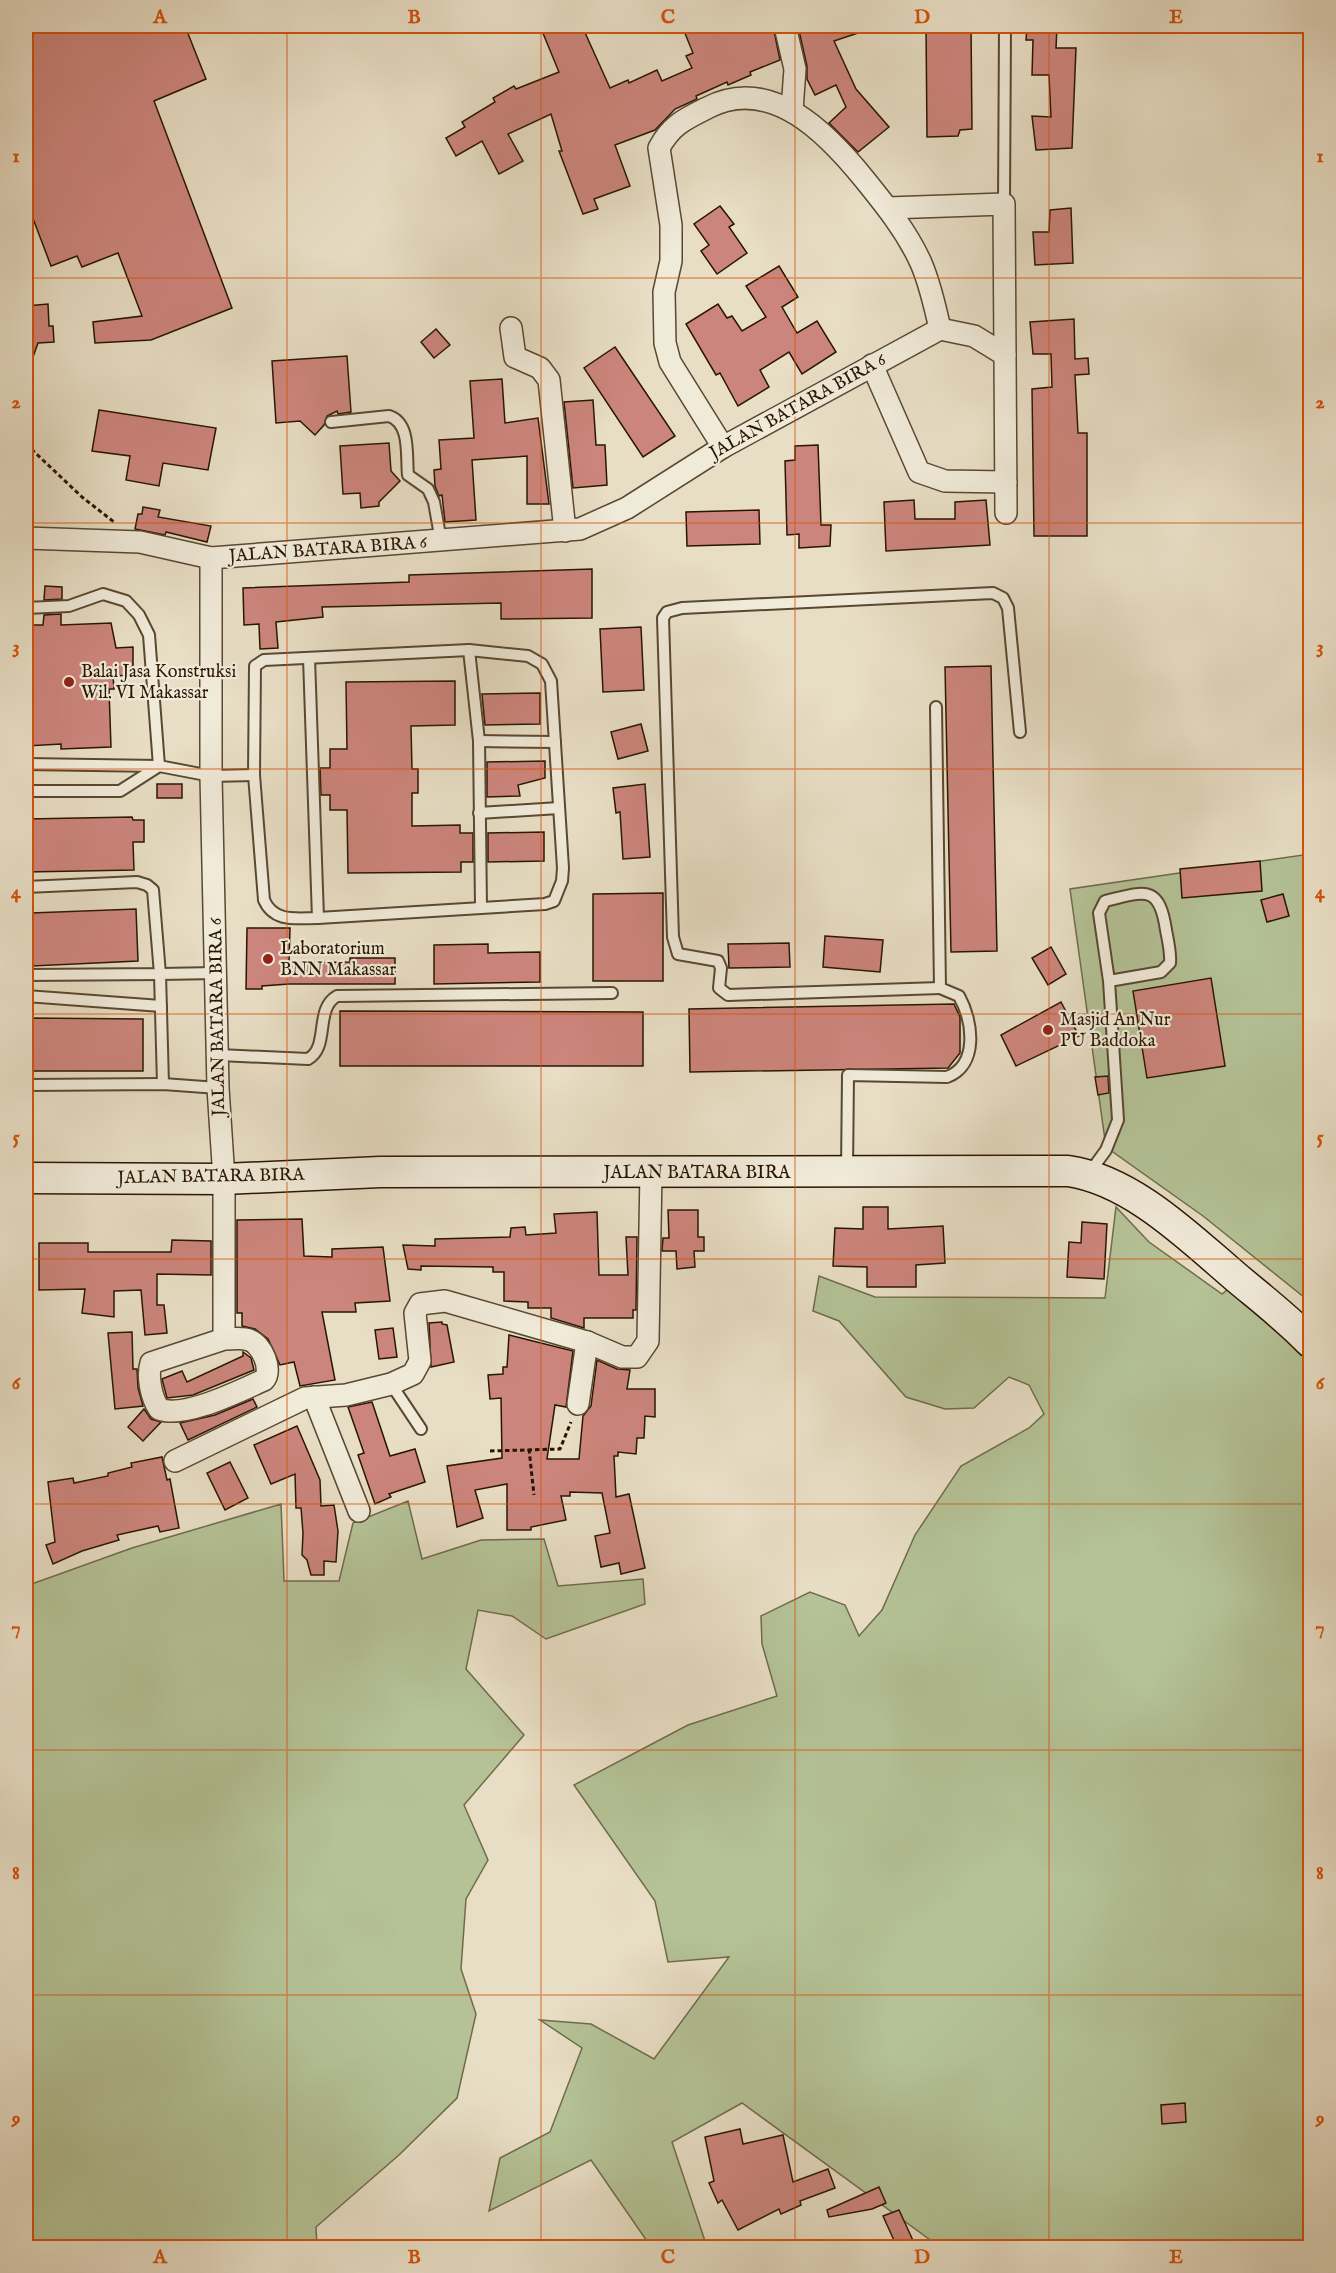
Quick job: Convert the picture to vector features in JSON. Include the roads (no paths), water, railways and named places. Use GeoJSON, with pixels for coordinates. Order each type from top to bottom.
{"type":"FeatureCollection","features":[{"type":"Feature","properties":{"kind":"street"},"geometry":{"type":"LineString","coordinates":[[785,26],[795,63],[792,110]]}},
{"type":"Feature","properties":{"kind":"street"},"geometry":{"type":"LineString","coordinates":[[723,447],[670,362],[665,343],[664,292],[671,261],[671,225],[659,148],[671,128],[714,104],[737,97],[764,100],[792,110],[826,135],[888,208],[921,264],[932,294],[940,328],[974,336],[1005,355]]}},
{"type":"Feature","properties":{"kind":"street"},"geometry":{"type":"LineString","coordinates":[[888,208],[1004,204],[1006,513]]}},
{"type":"Feature","properties":{"kind":"street"},"geometry":{"type":"LineString","coordinates":[[511,328],[515,357],[540,368],[549,380],[565,531]]}},
{"type":"Feature","properties":{"kind":"street","name":"JALAN BATARA BIRA 6"},"geometry":{"type":"LineString","coordinates":[[224,1339],[224,1179],[218,1088],[211,776],[211,558],[441,542],[580,529],[603,521],[627,508],[723,447],[940,328]]}},
{"type":"Feature","properties":{"kind":"street"},"geometry":{"type":"LineString","coordinates":[[872,365],[920,472],[945,481],[1006,482]]}},
{"type":"Feature","properties":{"kind":"street"},"geometry":{"type":"LineString","coordinates":[[26,538],[140,542],[211,558]]}},
{"type":"Feature","properties":{"kind":"street","name":"JALAN BATARA BIRA"},"geometry":{"type":"LineString","coordinates":[[26,1178],[224,1179],[380,1172],[1068,1171],[1089,1174],[1115,1185],[1178,1227],[1311,1342]]}},
{"type":"Feature","properties":{"kind":"street"},"geometry":{"type":"LineString","coordinates":[[174,1461],[305,1398],[346,1395],[391,1384],[413,1374],[419,1366],[415,1313],[420,1304],[445,1301],[587,1342],[622,1357],[633,1359],[642,1354],[646,1348],[651,1172]]}},
{"type":"Feature","properties":{"kind":"street"},"geometry":{"type":"LineString","coordinates":[[224,1339],[249,1340],[256,1344],[268,1364],[267,1378],[191,1408],[173,1412],[159,1408],[152,1389],[149,1370],[152,1363],[224,1339]]}},
{"type":"Feature","properties":{"kind":"street"},"geometry":{"type":"LineString","coordinates":[[578,1404],[587,1342]]}},
{"type":"Feature","properties":{"kind":"street"},"geometry":{"type":"LineString","coordinates":[[314,1396],[359,1511]]}},
{"type":"Feature","properties":{"kind":"lane"},"geometry":{"type":"LineString","coordinates":[[1004,204],[1005,26]]}},
{"type":"Feature","properties":{"kind":"lane"},"geometry":{"type":"LineString","coordinates":[[331,422],[389,416],[397,419],[405,436],[408,475],[428,489],[434,502],[441,542]]}},
{"type":"Feature","properties":{"kind":"lane"},"geometry":{"type":"LineString","coordinates":[[846,1173],[848,1075],[947,1077],[965,1066],[970,1040],[963,1003],[959,996],[940,988],[728,995],[719,988],[721,968],[718,961],[678,954],[673,937],[663,618],[667,612],[682,608],[993,593],[1003,598],[1008,608],[1020,732]]}},
{"type":"Feature","properties":{"kind":"lane"},"geometry":{"type":"LineString","coordinates":[[26,608],[69,606],[104,594],[126,601],[140,615],[149,635],[159,766]]}},
{"type":"Feature","properties":{"kind":"lane"},"geometry":{"type":"LineString","coordinates":[[470,650],[479,741],[481,907]]}},
{"type":"Feature","properties":{"kind":"lane"},"geometry":{"type":"LineString","coordinates":[[470,650],[528,656],[542,664],[551,681],[562,874],[554,901],[545,904],[318,918],[286,918],[276,915],[267,908],[264,900],[254,775],[255,666],[264,660],[470,650]]}},
{"type":"Feature","properties":{"kind":"lane"},"geometry":{"type":"LineString","coordinates":[[309,658],[318,918]]}},
{"type":"Feature","properties":{"kind":"lane"},"geometry":{"type":"LineString","coordinates":[[936,707],[940,988]]}},
{"type":"Feature","properties":{"kind":"lane"},"geometry":{"type":"LineString","coordinates":[[479,741],[555,742]]}},
{"type":"Feature","properties":{"kind":"lane"},"geometry":{"type":"LineString","coordinates":[[26,764],[159,766],[211,776],[254,775]]}},
{"type":"Feature","properties":{"kind":"lane"},"geometry":{"type":"LineString","coordinates":[[26,791],[120,791],[159,766]]}},
{"type":"Feature","properties":{"kind":"lane"},"geometry":{"type":"LineString","coordinates":[[479,813],[559,808]]}},
{"type":"Feature","properties":{"kind":"lane"},"geometry":{"type":"LineString","coordinates":[[26,887],[136,882],[147,885],[153,890],[160,974],[163,1084]]}},
{"type":"Feature","properties":{"kind":"lane"},"geometry":{"type":"LineString","coordinates":[[1089,1174],[1106,1150],[1118,1120],[1109,981],[1099,913],[1105,901],[1138,894],[1150,896],[1162,907],[1170,963],[1161,972],[1109,981]]}},
{"type":"Feature","properties":{"kind":"lane"},"geometry":{"type":"LineString","coordinates":[[26,975],[217,973]]}},
{"type":"Feature","properties":{"kind":"lane"},"geometry":{"type":"LineString","coordinates":[[219,1055],[308,1059],[317,1050],[328,1004],[337,996],[612,993]]}},
{"type":"Feature","properties":{"kind":"lane"},"geometry":{"type":"LineString","coordinates":[[26,996],[161,1006]]}},
{"type":"Feature","properties":{"kind":"lane"},"geometry":{"type":"LineString","coordinates":[[26,1084],[163,1084],[218,1088]]}},
{"type":"Feature","properties":{"kind":"lane"},"geometry":{"type":"LineString","coordinates":[[391,1384],[421,1429]]}},
{"type":"Feature","properties":{"kind":"place","name":"Balai Jasa Konstruksi Wil. VI Makassar"},"geometry":{"type":"Point","coordinates":[69,682]}},
{"type":"Feature","properties":{"kind":"place","name":"Laboratorium BNN Makassar"},"geometry":{"type":"Point","coordinates":[268,959]}},
{"type":"Feature","properties":{"kind":"place","name":"Masjid An Nur PU Baddoka"},"geometry":{"type":"Point","coordinates":[1048,1030]}}]}
